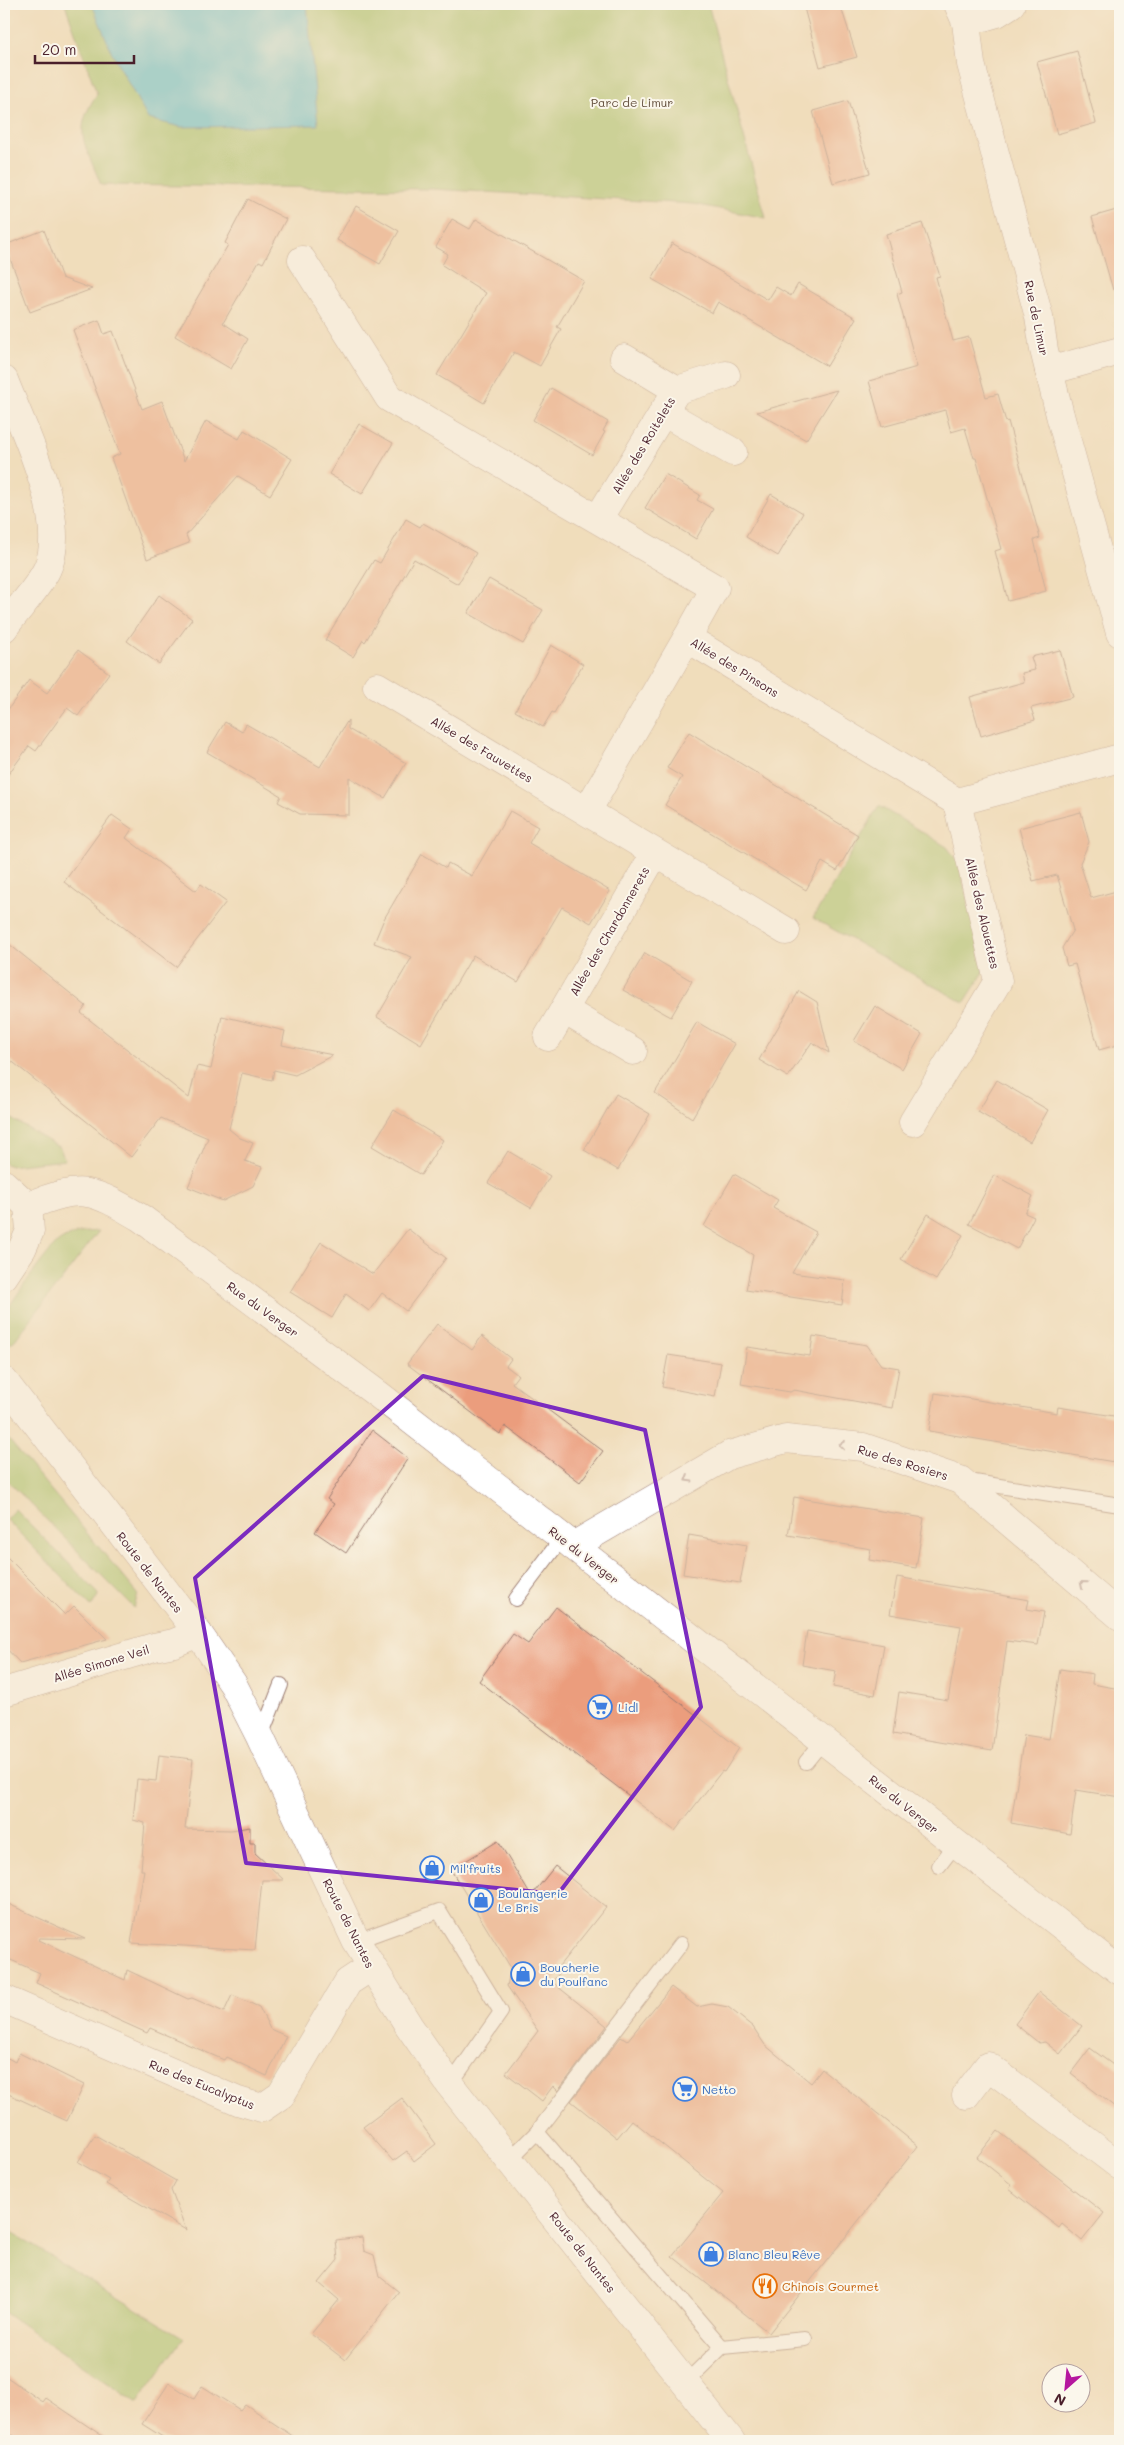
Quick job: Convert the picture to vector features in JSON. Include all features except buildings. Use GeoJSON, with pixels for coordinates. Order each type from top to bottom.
{"type":"FeatureCollection","features":[{"type":"Feature","properties":{"kind":"street"},"geometry":{"type":"LineString","coordinates":[[962,13],[997,13],[1011,4]]}},
{"type":"Feature","properties":{"kind":"street","name":"Rue de Limur"},"geometry":{"type":"LineString","coordinates":[[962,13],[971,64],[1041,325],[1044,350],[1120,633]]}},
{"type":"Feature","properties":{"kind":"street","name":"Allée des Pinsons"},"geometry":{"type":"LineString","coordinates":[[302,260],[389,398],[715,588],[687,638],[957,802]]}},
{"type":"Feature","properties":{"kind":"street"},"geometry":{"type":"LineString","coordinates":[[1050,371],[1120,351]]}},
{"type":"Feature","properties":{"kind":"street"},"geometry":{"type":"LineString","coordinates":[[624,358],[670,401],[733,452]]}},
{"type":"Feature","properties":{"kind":"street","name":"Allée des Roitelets"},"geometry":{"type":"LineString","coordinates":[[598,519],[670,401],[726,374]]}},
{"type":"Feature","properties":{"kind":"street"},"geometry":{"type":"LineString","coordinates":[[4,380],[48,499],[54,534],[52,553],[46,570],[4,628]]}},
{"type":"Feature","properties":{"kind":"street"},"geometry":{"type":"LineString","coordinates":[[587,811],[687,638]]}},
{"type":"Feature","properties":{"kind":"street","name":"Allée des Fauvettes"},"geometry":{"type":"LineString","coordinates":[[377,686],[786,931]]}},
{"type":"Feature","properties":{"kind":"street"},"geometry":{"type":"LineString","coordinates":[[957,802],[1120,758]]}},
{"type":"Feature","properties":{"kind":"street","name":"Allée des Alouettes"},"geometry":{"type":"LineString","coordinates":[[913,1122],[998,981],[957,802]]}},
{"type":"Feature","properties":{"kind":"street","name":"Allée des Chardonnerets"},"geometry":{"type":"LineString","coordinates":[[548,1037],[655,852]]}},
{"type":"Feature","properties":{"kind":"street","name":"Allée des Chardonnerets"},"geometry":{"type":"LineString","coordinates":[[564,1010],[633,1051]]}},
{"type":"Feature","properties":{"kind":"street"},"geometry":{"type":"LineString","coordinates":[[4,1184],[28,1206],[30,1231],[22,1249],[4,1276]]}},
{"type":"Feature","properties":{"kind":"street","name":"Rue du Verger"},"geometry":{"type":"LineString","coordinates":[[28,1206],[55,1196],[89,1192],[111,1200],[134,1214],[380,1395],[824,1740],[947,1855],[1120,1971]]}},
{"type":"Feature","properties":{"kind":"street","name":"Route de Nantes"},"geometry":{"type":"LineString","coordinates":[[4,1381],[198,1633],[233,1684],[356,1941],[371,1967],[450,2085],[732,2441]]}},
{"type":"Feature","properties":{"kind":"street","name":"Rue des Rosiers"},"geometry":{"type":"LineString","coordinates":[[568,1542],[729,1455],[786,1439],[863,1448],[960,1480],[1120,1616]]}},
{"type":"Feature","properties":{"kind":"street","name":"Allée Simone Veil"},"geometry":{"type":"LineString","coordinates":[[4,1692],[154,1647],[174,1643],[198,1633]]}},
{"type":"Feature","properties":{"kind":"street","name":"Rue des Eucalyptus"},"geometry":{"type":"LineString","coordinates":[[4,1999],[238,2101],[262,2108],[281,2095],[348,1982],[371,1967]]}},
{"type":"Feature","properties":{"kind":"street"},"geometry":{"type":"LineString","coordinates":[[966,2095],[988,2066],[1120,2166]]}},
{"type":"Feature","properties":{"kind":"lane"},"geometry":{"type":"LineString","coordinates":[[960,1480],[1120,1505]]}},
{"type":"Feature","properties":{"kind":"lane"},"geometry":{"type":"LineString","coordinates":[[516,1599],[568,1542]]}},
{"type":"Feature","properties":{"kind":"lane"},"geometry":{"type":"LineString","coordinates":[[260,1737],[281,1685]]}},
{"type":"Feature","properties":{"kind":"lane"},"geometry":{"type":"LineString","coordinates":[[806,1762],[824,1740]]}},
{"type":"Feature","properties":{"kind":"lane"},"geometry":{"type":"LineString","coordinates":[[356,1941],[439,1911],[500,2012],[450,2085]]}},
{"type":"Feature","properties":{"kind":"lane"},"geometry":{"type":"LineString","coordinates":[[510,2160],[537,2132],[681,1944]]}},
{"type":"Feature","properties":{"kind":"lane"},"geometry":{"type":"LineString","coordinates":[[537,2132],[722,2346]]}},
{"type":"Feature","properties":{"kind":"lane"},"geometry":{"type":"LineString","coordinates":[[685,2383],[722,2346],[805,2338]]}},
{"type":"Feature","properties":{"kind":"highlighted area"},"geometry":{"type":"Polygon","coordinates":[[[423,1376],[645,1430],[701,1707],[558,1894],[246,1863],[195,1578],[423,1376]]]}},
{"type":"Feature","properties":{"kind":"green space","name":"Parc de Limur"},"geometry":{"type":"Polygon","coordinates":[[[65,4],[708,4],[766,218],[694,204],[432,189],[101,185],[86,149],[83,129],[89,107],[97,94],[65,4]]]}},
{"type":"Feature","properties":{"kind":"green space"},"geometry":{"type":"Polygon","coordinates":[[[879,806],[947,847],[959,863],[984,972],[964,1003],[813,918],[879,806]]]}},
{"type":"Feature","properties":{"kind":"green space"},"geometry":{"type":"Polygon","coordinates":[[[4,1114],[60,1148],[65,1160],[10,1166],[4,1163],[4,1114]]]}},
{"type":"Feature","properties":{"kind":"green space"},"geometry":{"type":"Polygon","coordinates":[[[99,1231],[11,1344],[4,1326],[5,1314],[47,1254],[58,1242],[67,1237],[99,1231]]]}},
{"type":"Feature","properties":{"kind":"green space"},"geometry":{"type":"Polygon","coordinates":[[[4,1434],[138,1594],[134,1608],[4,1477],[4,1434]]]}},
{"type":"Feature","properties":{"kind":"green space"},"geometry":{"type":"Polygon","coordinates":[[[15,1509],[99,1594],[91,1607],[6,1519],[15,1509]]]}},
{"type":"Feature","properties":{"kind":"green space"},"geometry":{"type":"Polygon","coordinates":[[[4,2228],[184,2338],[137,2403],[4,2312],[4,2228]]]}},
{"type":"Feature","properties":{"kind":"water"},"geometry":{"type":"Polygon","coordinates":[[[92,4],[307,4],[318,125],[181,127],[148,119],[112,53],[92,4]]]}},
{"type":"Feature","properties":{"kind":"place","name":"Lidl"},"geometry":{"type":"Point","coordinates":[600,1707]}},
{"type":"Feature","properties":{"kind":"place","name":"Mil'fruits"},"geometry":{"type":"Point","coordinates":[432,1868]}},
{"type":"Feature","properties":{"kind":"place","name":"Boulangerie Le Bris"},"geometry":{"type":"Point","coordinates":[481,1900]}},
{"type":"Feature","properties":{"kind":"place","name":"Boucherie du Poulfanc"},"geometry":{"type":"Point","coordinates":[523,1974]}},
{"type":"Feature","properties":{"kind":"place","name":"Netto"},"geometry":{"type":"Point","coordinates":[685,2089]}},
{"type":"Feature","properties":{"kind":"place","name":"Blanc Bleu Rêve"},"geometry":{"type":"Point","coordinates":[711,2254]}},
{"type":"Feature","properties":{"kind":"place","name":"Chinois Gourmet"},"geometry":{"type":"Point","coordinates":[765,2286]}}]}
